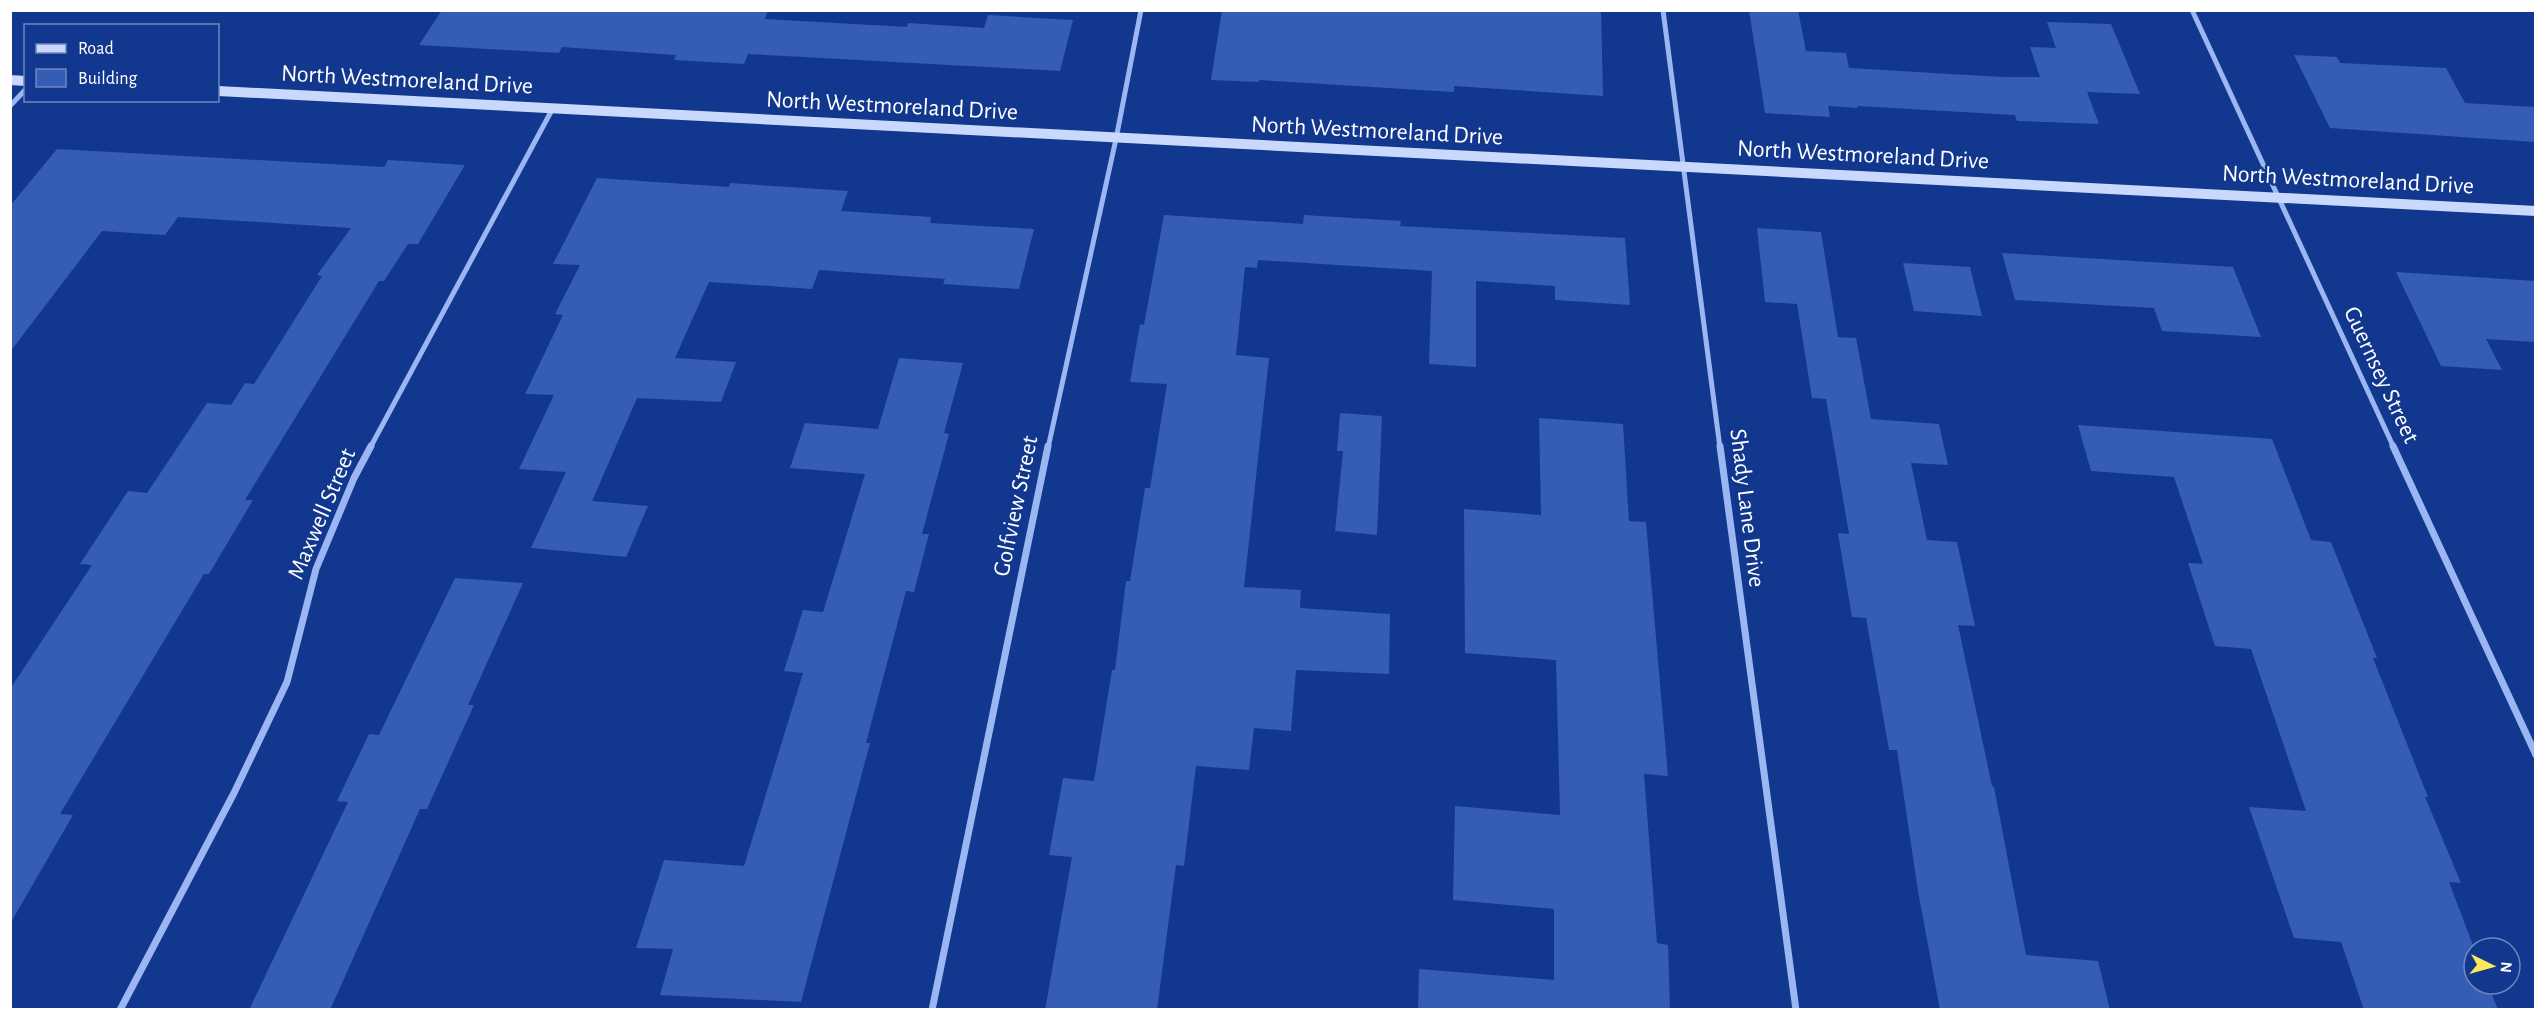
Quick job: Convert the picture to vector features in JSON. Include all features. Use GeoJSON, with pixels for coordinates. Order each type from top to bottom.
{"type":"FeatureCollection","features":[{"type":"Feature","properties":{"kind":"street","name":"Golfview Street"},"geometry":{"type":"LineString","coordinates":[[932,1010],[1069,346],[1116,139],[1141,10]]}},
{"type":"Feature","properties":{"kind":"street","name":"Shady Lane Drive"},"geometry":{"type":"LineString","coordinates":[[1663,10],[1796,1010]]}},
{"type":"Feature","properties":{"kind":"street","name":"Guernsey Street"},"geometry":{"type":"LineString","coordinates":[[2192,10],[2535,755]]}},
{"type":"Feature","properties":{"kind":"street"},"geometry":{"type":"LineString","coordinates":[[10,106],[24,91]]}},
{"type":"Feature","properties":{"kind":"street","name":"North Westmoreland Drive"},"geometry":{"type":"LineString","coordinates":[[219,91],[2535,211]]}},
{"type":"Feature","properties":{"kind":"street","name":"Maxwell Street"},"geometry":{"type":"LineString","coordinates":[[120,1010],[234,793],[286,682],[316,569],[354,478],[553,108]]}},
{"type":"Feature","properties":{"kind":"building"},"geometry":{"type":"Polygon","coordinates":[[[442,10],[768,10],[765,19],[907,27],[908,23],[984,28],[988,15],[1073,20],[1060,71],[748,54],[744,64],[674,60],[676,55],[562,47],[559,53],[419,45],[442,10]]]}},
{"type":"Feature","properties":{"kind":"building"},"geometry":{"type":"Polygon","coordinates":[[[1222,10],[1601,10],[1603,96],[1454,86],[1454,92],[1259,80],[1259,82],[1211,80],[1222,10]]]}},
{"type":"Feature","properties":{"kind":"building"},"geometry":{"type":"Polygon","coordinates":[[[1749,10],[1798,10],[1806,51],[1846,53],[1849,68],[2002,77],[2040,77],[2030,47],[2056,48],[2047,22],[2111,24],[2140,94],[2087,92],[2099,124],[2017,121],[2015,115],[1857,106],[1858,108],[1828,106],[1830,117],[1765,113],[1749,10]]]}},
{"type":"Feature","properties":{"kind":"building"},"geometry":{"type":"Polygon","coordinates":[[[2294,55],[2337,57],[2340,63],[2446,68],[2465,103],[2535,107],[2535,142],[2330,128],[2294,55]]]}},
{"type":"Feature","properties":{"kind":"building"},"geometry":{"type":"Polygon","coordinates":[[[57,149],[384,167],[388,160],[465,165],[418,244],[408,244],[384,281],[379,281],[245,500],[253,500],[209,574],[204,574],[60,814],[73,815],[10,924],[10,689],[92,565],[80,564],[128,491],[147,493],[207,403],[231,405],[245,383],[254,384],[322,276],[317,275],[351,228],[178,217],[165,235],[102,231],[10,352],[10,206],[57,149]]]}},
{"type":"Feature","properties":{"kind":"building"},"geometry":{"type":"Polygon","coordinates":[[[597,178],[729,187],[730,183],[848,191],[841,211],[931,217],[930,223],[1034,229],[1019,289],[943,284],[945,279],[819,270],[812,289],[709,282],[675,358],[736,362],[721,402],[637,398],[592,501],[648,506],[626,557],[531,548],[566,472],[519,469],[554,395],[525,394],[563,315],[555,314],[580,265],[553,264],[597,178]]]}},
{"type":"Feature","properties":{"kind":"building"},"geometry":{"type":"Polygon","coordinates":[[[1164,215],[1303,224],[1304,215],[1401,221],[1400,226],[1625,238],[1630,305],[1555,300],[1555,286],[1476,281],[1476,367],[1429,364],[1432,271],[1258,260],[1257,268],[1245,267],[1236,355],[1269,358],[1244,587],[1301,590],[1300,608],[1390,614],[1389,674],[1296,670],[1291,731],[1254,728],[1249,770],[1196,766],[1184,866],[1176,865],[1157,1010],[1045,1010],[1072,857],[1049,855],[1063,778],[1094,781],[1112,670],[1115,670],[1126,581],[1130,581],[1145,488],[1150,488],[1167,384],[1130,382],[1140,324],[1144,325],[1164,215]]]}},
{"type":"Feature","properties":{"kind":"building"},"geometry":{"type":"Polygon","coordinates":[[[1757,228],[1821,232],[1838,337],[1856,338],[1871,419],[1939,424],[1948,465],[1911,463],[1927,540],[1957,542],[1975,626],[1958,625],[1994,787],[2026,955],[2098,961],[2110,1010],[1940,1010],[1918,891],[1897,750],[1889,750],[1866,618],[1852,617],[1838,533],[1849,534],[1826,399],[1812,398],[1797,304],[1765,302],[1757,228]]]}},
{"type":"Feature","properties":{"kind":"building"},"geometry":{"type":"Polygon","coordinates":[[[2002,253],[2233,267],[2261,337],[2162,331],[2154,308],[2015,300],[2002,253]]]}},
{"type":"Feature","properties":{"kind":"building"},"geometry":{"type":"Polygon","coordinates":[[[1903,263],[1970,267],[1982,316],[1914,311],[1903,263]]]}},
{"type":"Feature","properties":{"kind":"building"},"geometry":{"type":"Polygon","coordinates":[[[2396,272],[2535,281],[2535,342],[2486,339],[2502,370],[2441,366],[2396,272]]]}},
{"type":"Feature","properties":{"kind":"building"},"geometry":{"type":"Polygon","coordinates":[[[899,358],[963,363],[944,433],[949,434],[922,534],[929,534],[914,592],[906,591],[866,743],[870,743],[801,1002],[660,995],[673,949],[636,948],[664,860],[744,866],[803,673],[784,671],[803,610],[823,612],[865,474],[790,468],[805,423],[878,429],[899,358]]]}},
{"type":"Feature","properties":{"kind":"building"},"geometry":{"type":"Polygon","coordinates":[[[1340,413],[1382,416],[1377,535],[1335,531],[1343,451],[1337,451],[1340,413]]]}},
{"type":"Feature","properties":{"kind":"building"},"geometry":{"type":"Polygon","coordinates":[[[1539,418],[1623,424],[1629,521],[1646,522],[1668,776],[1644,774],[1657,943],[1668,945],[1670,1010],[1418,1010],[1419,969],[1554,980],[1554,909],[1453,900],[1455,806],[1560,815],[1556,660],[1465,653],[1464,509],[1541,515],[1539,418]]]}},
{"type":"Feature","properties":{"kind":"building"},"geometry":{"type":"Polygon","coordinates":[[[2078,425],[2272,439],[2311,540],[2331,542],[2377,658],[2373,658],[2428,797],[2425,797],[2461,883],[2449,882],[2469,936],[2462,936],[2462,996],[2493,996],[2498,1010],[2364,1010],[2341,942],[2294,938],[2249,807],[2306,811],[2251,649],[2215,646],[2188,563],[2203,564],[2174,477],[2091,471],[2078,425]]]}},
{"type":"Feature","properties":{"kind":"building"},"geometry":{"type":"Polygon","coordinates":[[[455,578],[523,583],[468,705],[474,705],[427,809],[420,809],[330,1010],[249,1010],[348,802],[337,801],[369,734],[379,735],[455,578]]]}}]}
